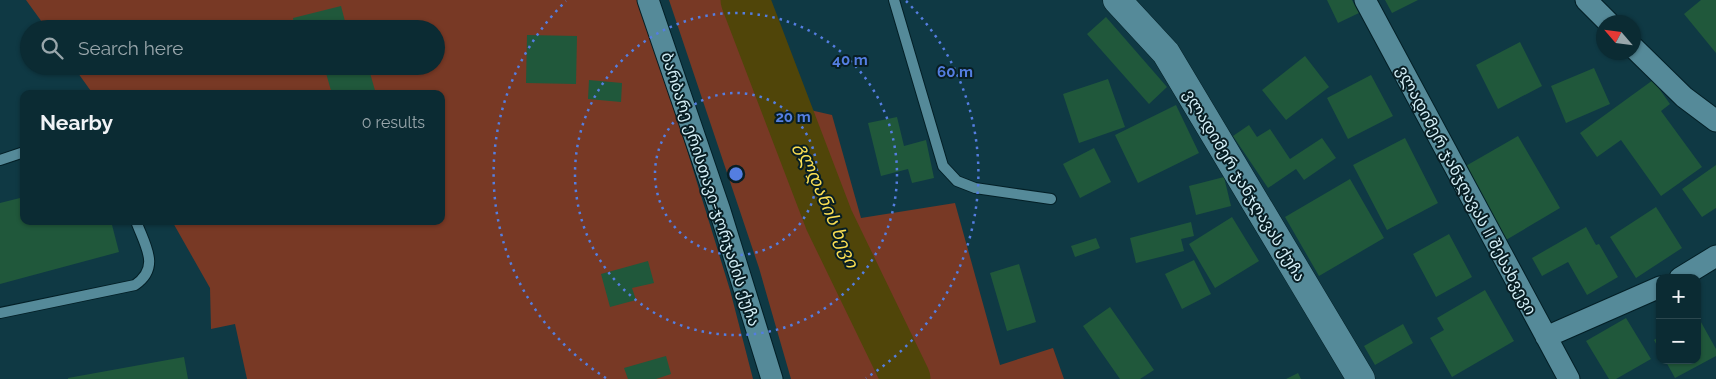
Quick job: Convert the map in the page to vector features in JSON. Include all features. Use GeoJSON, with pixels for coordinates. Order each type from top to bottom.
{"type":"FeatureCollection","features":[{"type":"Feature","properties":{"kind":"street","name":"ბარბარე ერისთავი-ჯორჯაძის ქუჩა"},"geometry":{"type":"LineString","coordinates":[[648,0],[720,211],[772,379]]}},
{"type":"Feature","properties":{"kind":"street","name":"ვლადიმერ ჯანჯღავას ქუჩა"},"geometry":{"type":"LineString","coordinates":[[1117,0],[1166,53],[1361,379]]}},
{"type":"Feature","properties":{"kind":"street","name":"ვლადიმერ ჯანჯღავას II შესახვევი"},"geometry":{"type":"LineString","coordinates":[[1365,0],[1569,379]]}},
{"type":"Feature","properties":{"kind":"street"},"geometry":{"type":"LineString","coordinates":[[1586,0],[1601,15]]}},
{"type":"Feature","properties":{"kind":"street"},"geometry":{"type":"LineString","coordinates":[[1641,55],[1684,97],[1716,121]]}},
{"type":"Feature","properties":{"kind":"street"},"geometry":{"type":"LineString","coordinates":[[1690,274],[1716,256]]}},
{"type":"Feature","properties":{"kind":"street"},"geometry":{"type":"LineString","coordinates":[[1546,337],[1656,289]]}},
{"type":"Feature","properties":{"kind":"lane"},"geometry":{"type":"LineString","coordinates":[[894,0],[943,166],[957,181],[975,188],[1051,199]]}},
{"type":"Feature","properties":{"kind":"lane"},"geometry":{"type":"LineString","coordinates":[[0,160],[20,153]]}},
{"type":"Feature","properties":{"kind":"lane"},"geometry":{"type":"LineString","coordinates":[[0,313],[135,285],[146,277],[151,264],[137,225]]}},
{"type":"Feature","properties":{"kind":"shaded area"},"geometry":{"type":"Polygon","coordinates":[[[26,0],[641,0],[730,290],[753,379],[247,379],[235,324],[211,329],[210,288],[174,225],[445,225],[445,90],[90,90],[79,75],[445,75],[445,20],[40,20],[26,0]]]}},
{"type":"Feature","properties":{"kind":"shaded area"},"geometry":{"type":"Polygon","coordinates":[[[669,0],[758,0],[797,107],[832,115],[861,218],[955,203],[1000,365],[1053,348],[1064,379],[791,379],[759,268],[669,0]]]}},
{"type":"Feature","properties":{"kind":"building"},"geometry":{"type":"Polygon","coordinates":[[[1327,0],[1352,0],[1359,13],[1338,23],[1327,0]]]}},
{"type":"Feature","properties":{"kind":"building"},"geometry":{"type":"Polygon","coordinates":[[[1385,0],[1418,0],[1392,13],[1385,0]]]}},
{"type":"Feature","properties":{"kind":"building"},"geometry":{"type":"Polygon","coordinates":[[[1701,0],[1716,0],[1716,53],[1684,14],[1701,0]]]}},
{"type":"Feature","properties":{"kind":"building"},"geometry":{"type":"Polygon","coordinates":[[[341,6],[345,20],[293,20],[293,18],[341,6]]]}},
{"type":"Feature","properties":{"kind":"building"},"geometry":{"type":"Polygon","coordinates":[[[1106,17],[1167,87],[1149,104],[1087,34],[1106,17]]]}},
{"type":"Feature","properties":{"kind":"building"},"geometry":{"type":"Polygon","coordinates":[[[527,35],[577,36],[576,84],[526,83],[527,35]]]}},
{"type":"Feature","properties":{"kind":"building"},"geometry":{"type":"Polygon","coordinates":[[[1520,42],[1542,86],[1498,109],[1476,65],[1520,42]]]}},
{"type":"Feature","properties":{"kind":"building"},"geometry":{"type":"Polygon","coordinates":[[[1305,56],[1329,87],[1286,120],[1262,90],[1305,56]]]}},
{"type":"Feature","properties":{"kind":"building"},"geometry":{"type":"Polygon","coordinates":[[[1594,68],[1610,104],[1566,123],[1551,86],[1594,68]]]}},
{"type":"Feature","properties":{"kind":"building"},"geometry":{"type":"Polygon","coordinates":[[[327,75],[371,75],[375,90],[331,90],[327,75]]]}},
{"type":"Feature","properties":{"kind":"building"},"geometry":{"type":"Polygon","coordinates":[[[1371,75],[1393,116],[1348,139],[1327,98],[1371,75]]]}},
{"type":"Feature","properties":{"kind":"building"},"geometry":{"type":"Polygon","coordinates":[[[1108,79],[1125,127],[1079,143],[1063,94],[1108,79]]]}},
{"type":"Feature","properties":{"kind":"building"},"geometry":{"type":"Polygon","coordinates":[[[589,80],[622,83],[621,102],[588,99],[589,80]]]}},
{"type":"Feature","properties":{"kind":"building"},"geometry":{"type":"Polygon","coordinates":[[[1653,80],[1670,104],[1661,111],[1702,167],[1661,196],[1621,140],[1597,157],[1580,133],[1653,80]]]}},
{"type":"Feature","properties":{"kind":"building"},"geometry":{"type":"Polygon","coordinates":[[[1176,105],[1199,153],[1138,183],[1115,135],[1176,105]]]}},
{"type":"Feature","properties":{"kind":"building"},"geometry":{"type":"Polygon","coordinates":[[[897,117],[904,146],[926,140],[934,178],[912,183],[908,169],[881,176],[868,123],[897,117]]]}},
{"type":"Feature","properties":{"kind":"building"},"geometry":{"type":"Polygon","coordinates":[[[1249,125],[1257,137],[1270,129],[1290,159],[1322,138],[1336,158],[1304,180],[1296,169],[1268,188],[1233,136],[1249,125]]]}},
{"type":"Feature","properties":{"kind":"building"},"geometry":{"type":"Polygon","coordinates":[[[1518,136],[1560,208],[1506,240],[1464,167],[1518,136]]]}},
{"type":"Feature","properties":{"kind":"building"},"geometry":{"type":"Polygon","coordinates":[[[1405,138],[1438,203],[1387,230],[1353,165],[1405,138]]]}},
{"type":"Feature","properties":{"kind":"building"},"geometry":{"type":"Polygon","coordinates":[[[1094,148],[1111,182],[1080,198],[1063,164],[1094,148]]]}},
{"type":"Feature","properties":{"kind":"building"},"geometry":{"type":"Polygon","coordinates":[[[1716,165],[1716,208],[1702,217],[1682,189],[1716,165]]]}},
{"type":"Feature","properties":{"kind":"building"},"geometry":{"type":"Polygon","coordinates":[[[1224,177],[1231,206],[1196,215],[1189,186],[1224,177]]]}},
{"type":"Feature","properties":{"kind":"building"},"geometry":{"type":"Polygon","coordinates":[[[1350,179],[1384,238],[1319,276],[1285,217],[1350,179]]]}},
{"type":"Feature","properties":{"kind":"building"},"geometry":{"type":"Polygon","coordinates":[[[20,198],[20,225],[112,225],[119,252],[0,284],[0,203],[20,198]]]}},
{"type":"Feature","properties":{"kind":"building"},"geometry":{"type":"Polygon","coordinates":[[[1656,207],[1682,248],[1636,278],[1610,237],[1656,207]]]}},
{"type":"Feature","properties":{"kind":"building"},"geometry":{"type":"Polygon","coordinates":[[[1232,217],[1259,261],[1215,288],[1189,244],[1232,217]]]}},
{"type":"Feature","properties":{"kind":"building"},"geometry":{"type":"Polygon","coordinates":[[[1191,222],[1194,236],[1181,239],[1184,251],[1136,263],[1130,238],[1191,222]]]}},
{"type":"Feature","properties":{"kind":"building"},"geometry":{"type":"Polygon","coordinates":[[[1586,227],[1596,245],[1599,244],[1618,277],[1587,295],[1568,262],[1542,276],[1532,258],[1586,227]]]}},
{"type":"Feature","properties":{"kind":"building"},"geometry":{"type":"Polygon","coordinates":[[[1449,234],[1472,277],[1436,297],[1413,254],[1449,234]]]}},
{"type":"Feature","properties":{"kind":"building"},"geometry":{"type":"Polygon","coordinates":[[[1096,238],[1100,248],[1075,257],[1071,246],[1096,238]]]}},
{"type":"Feature","properties":{"kind":"building"},"geometry":{"type":"Polygon","coordinates":[[[1194,260],[1211,294],[1182,309],[1165,274],[1194,260]]]}},
{"type":"Feature","properties":{"kind":"building"},"geometry":{"type":"Polygon","coordinates":[[[648,261],[654,283],[632,288],[636,300],[610,307],[601,274],[648,261]]]}},
{"type":"Feature","properties":{"kind":"building"},"geometry":{"type":"Polygon","coordinates":[[[1019,264],[1036,322],[1007,331],[990,273],[1019,264]]]}},
{"type":"Feature","properties":{"kind":"building"},"geometry":{"type":"Polygon","coordinates":[[[1485,290],[1514,341],[1452,377],[1430,338],[1444,330],[1437,318],[1485,290]]]}},
{"type":"Feature","properties":{"kind":"building"},"geometry":{"type":"Polygon","coordinates":[[[1110,307],[1154,370],[1140,379],[1120,379],[1083,326],[1110,307]]]}},
{"type":"Feature","properties":{"kind":"building"},"geometry":{"type":"Polygon","coordinates":[[[1626,318],[1651,359],[1616,379],[1609,379],[1586,341],[1626,318]]]}},
{"type":"Feature","properties":{"kind":"building"},"geometry":{"type":"Polygon","coordinates":[[[1701,322],[1716,349],[1716,356],[1675,378],[1667,364],[1701,364],[1701,322]]]}},
{"type":"Feature","properties":{"kind":"building"},"geometry":{"type":"Polygon","coordinates":[[[1403,324],[1413,343],[1375,365],[1364,346],[1403,324]]]}},
{"type":"Feature","properties":{"kind":"building"},"geometry":{"type":"Polygon","coordinates":[[[666,356],[671,374],[656,379],[628,379],[624,368],[666,356]]]}},
{"type":"Feature","properties":{"kind":"building"},"geometry":{"type":"Polygon","coordinates":[[[184,357],[188,379],[68,379],[68,378],[184,357]]]}},
{"type":"Feature","properties":{"kind":"building"},"geometry":{"type":"Polygon","coordinates":[[[1298,373],[1301,379],[1286,379],[1298,373]]]}},
{"type":"Feature","properties":{"kind":"waterway","name":"გლდანის ხევი"},"geometry":{"type":"LineString","coordinates":[[745,0],[829,220],[906,379]]}}]}
